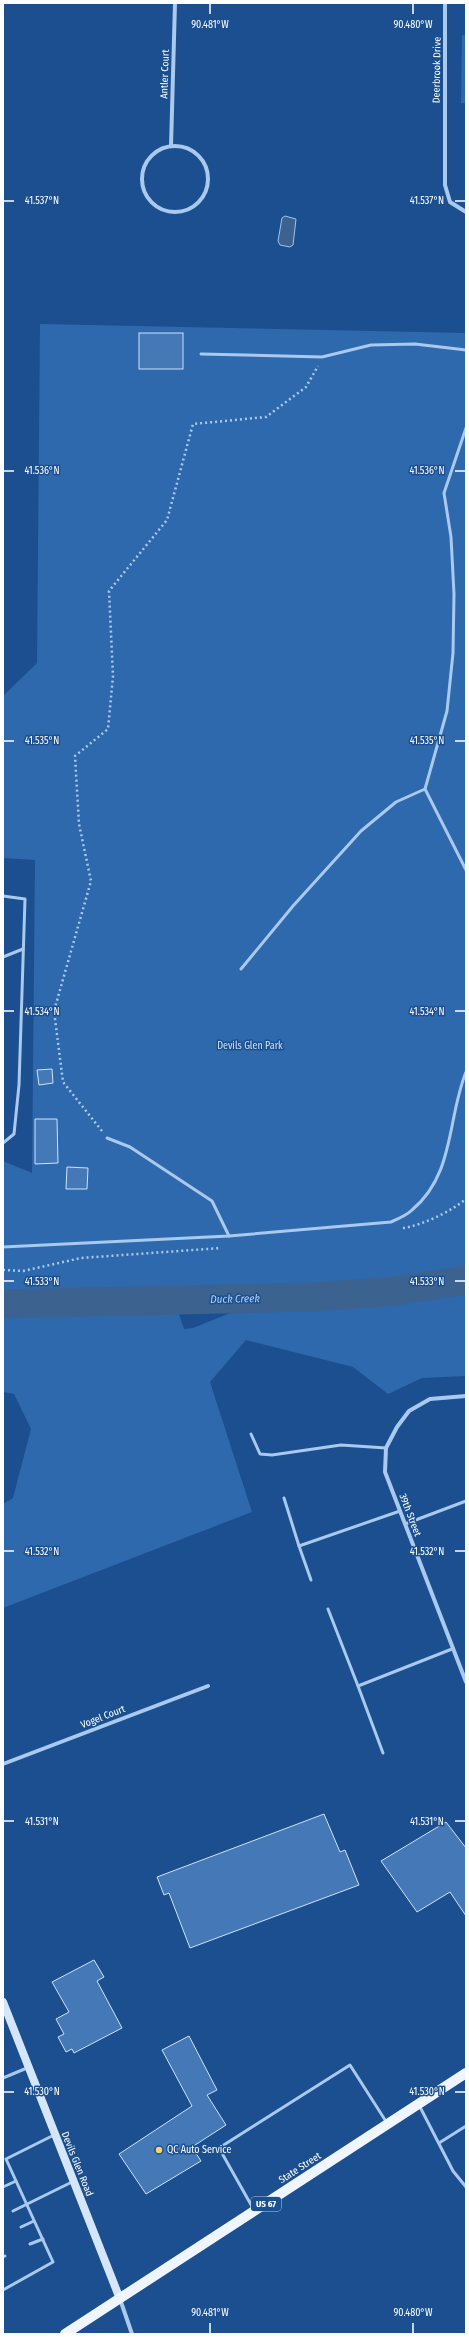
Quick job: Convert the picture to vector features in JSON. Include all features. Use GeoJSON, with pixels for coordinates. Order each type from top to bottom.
{"type":"FeatureCollection","features":[{"type":"Feature","properties":{"kind":"main road","name":"Devils Glen Road"},"geometry":{"type":"LineString","coordinates":[[3,2002],[54,2135],[120,2299]]}},
{"type":"Feature","properties":{"kind":"main road","name":"State Street"},"geometry":{"type":"LineString","coordinates":[[65,2334],[466,2073]]}},
{"type":"Feature","properties":{"kind":"street","name":"Antler Court"},"geometry":{"type":"LineString","coordinates":[[171,146],[175,3]]}},
{"type":"Feature","properties":{"kind":"street","name":"Deerbrook Drive"},"geometry":{"type":"LineString","coordinates":[[445,3],[445,185],[450,202],[466,212]]}},
{"type":"Feature","properties":{"kind":"street"},"geometry":{"type":"LineString","coordinates":[[171,146],[189,148],[202,159],[208,175],[204,196],[194,206],[181,212],[163,210],[150,202],[141,184],[143,167],[149,157],[157,150],[171,146]]}},
{"type":"Feature","properties":{"kind":"street","name":"39th Street"},"geometry":{"type":"LineString","coordinates":[[466,1396],[430,1399],[409,1411],[397,1427],[386,1448],[385,1472],[452,1649],[466,1679]]}},
{"type":"Feature","properties":{"kind":"street","name":"Vogel Court"},"geometry":{"type":"LineString","coordinates":[[3,1764],[208,1686]]}},
{"type":"Feature","properties":{"kind":"street","name":"Devils Glen Road"},"geometry":{"type":"LineString","coordinates":[[120,2299],[132,2334]]}},
{"type":"Feature","properties":{"kind":"lane"},"geometry":{"type":"LineString","coordinates":[[201,354],[322,357],[371,345],[415,344],[466,350]]}},
{"type":"Feature","properties":{"kind":"lane"},"geometry":{"type":"LineString","coordinates":[[466,428],[444,494],[451,537],[454,594],[453,653],[447,711],[425,789],[466,870]]}},
{"type":"Feature","properties":{"kind":"lane"},"geometry":{"type":"LineString","coordinates":[[241,970],[293,906],[361,831],[396,802],[425,789]]}},
{"type":"Feature","properties":{"kind":"lane"},"geometry":{"type":"LineString","coordinates":[[3,896],[25,899],[19,1085],[14,1134],[3,1142]]}},
{"type":"Feature","properties":{"kind":"lane"},"geometry":{"type":"LineString","coordinates":[[3,957],[23,950]]}},
{"type":"Feature","properties":{"kind":"lane"},"geometry":{"type":"LineString","coordinates":[[3,1247],[229,1236],[391,1222],[412,1211],[432,1188],[447,1154],[459,1090],[466,1072]]}},
{"type":"Feature","properties":{"kind":"lane"},"geometry":{"type":"LineString","coordinates":[[107,1138],[130,1147],[212,1201],[229,1236]]}},
{"type":"Feature","properties":{"kind":"lane"},"geometry":{"type":"LineString","coordinates":[[251,1434],[260,1454],[272,1455],[340,1445],[386,1448]]}},
{"type":"Feature","properties":{"kind":"lane"},"geometry":{"type":"LineString","coordinates":[[284,1498],[311,1580]]}},
{"type":"Feature","properties":{"kind":"lane"},"geometry":{"type":"LineString","coordinates":[[405,1524],[466,1501]]}},
{"type":"Feature","properties":{"kind":"lane"},"geometry":{"type":"LineString","coordinates":[[299,1546],[400,1511]]}},
{"type":"Feature","properties":{"kind":"lane"},"geometry":{"type":"LineString","coordinates":[[328,1609],[383,1753]]}},
{"type":"Feature","properties":{"kind":"lane"},"geometry":{"type":"LineString","coordinates":[[358,1686],[452,1649]]}},
{"type":"Feature","properties":{"kind":"lane"},"geometry":{"type":"LineString","coordinates":[[255,2211],[219,2148],[350,2065],[388,2125]]}},
{"type":"Feature","properties":{"kind":"lane"},"geometry":{"type":"LineString","coordinates":[[3,2078],[29,2068]]}},
{"type":"Feature","properties":{"kind":"lane"},"geometry":{"type":"LineString","coordinates":[[418,2104],[453,2171],[466,2187]]}},
{"type":"Feature","properties":{"kind":"lane"},"geometry":{"type":"LineString","coordinates":[[439,2143],[466,2126]]}},
{"type":"Feature","properties":{"kind":"lane"},"geometry":{"type":"LineString","coordinates":[[3,2290],[53,2262],[16,2181],[4,2160],[54,2135]]}},
{"type":"Feature","properties":{"kind":"lane"},"geometry":{"type":"LineString","coordinates":[[3,2187],[16,2181]]}},
{"type":"Feature","properties":{"kind":"lane"},"geometry":{"type":"LineString","coordinates":[[13,2211],[74,2182]]}},
{"type":"Feature","properties":{"kind":"lane"},"geometry":{"type":"LineString","coordinates":[[21,2227],[34,2221]]}},
{"type":"Feature","properties":{"kind":"lane"},"geometry":{"type":"LineString","coordinates":[[30,2244],[43,2239]]}},
{"type":"Feature","properties":{"kind":"path"},"geometry":{"type":"LineString","coordinates":[[107,1138],[64,1082],[54,1011],[91,881],[79,824],[75,756],[108,729],[113,676],[109,591],[167,520],[193,424],[266,417],[306,386],[322,357]]}},
{"type":"Feature","properties":{"kind":"green space"},"geometry":{"type":"Polygon","coordinates":[[[462,35],[466,35],[466,103],[461,103],[462,35]]]}},
{"type":"Feature","properties":{"kind":"green space","name":"Devils Glen Park"},"geometry":{"type":"Polygon","coordinates":[[[40,324],[466,333],[466,1376],[422,1378],[388,1394],[353,1367],[246,1340],[210,1382],[252,1512],[3,1608],[3,1504],[13,1498],[31,1429],[14,1394],[3,1392],[3,1161],[32,1173],[35,860],[3,858],[3,696],[37,663],[40,324]],[[265,1298],[179,1314],[184,1329],[193,1328],[235,1311],[277,1308],[265,1298]]]}},
{"type":"Feature","properties":{"kind":"shaded area"},"geometry":{"type":"Polygon","coordinates":[[[285,216],[296,219],[293,245],[290,247],[280,245],[278,241],[282,218],[285,216]]]}},
{"type":"Feature","properties":{"kind":"building"},"geometry":{"type":"Polygon","coordinates":[[[139,333],[183,333],[183,369],[139,369],[139,333]]]}},
{"type":"Feature","properties":{"kind":"building"},"geometry":{"type":"Polygon","coordinates":[[[52,1069],[53,1083],[39,1085],[37,1070],[52,1069]]]}},
{"type":"Feature","properties":{"kind":"building"},"geometry":{"type":"Polygon","coordinates":[[[35,1119],[57,1119],[58,1163],[35,1164],[35,1119]]]}},
{"type":"Feature","properties":{"kind":"building"},"geometry":{"type":"Polygon","coordinates":[[[67,1167],[88,1168],[87,1189],[66,1189],[67,1167]]]}},
{"type":"Feature","properties":{"kind":"building"},"geometry":{"type":"Polygon","coordinates":[[[324,1814],[340,1852],[345,1850],[359,1885],[190,1948],[169,1893],[164,1895],[157,1877],[324,1814]]]}},
{"type":"Feature","properties":{"kind":"building"},"geometry":{"type":"Polygon","coordinates":[[[446,1822],[466,1848],[466,1916],[450,1892],[417,1912],[381,1861],[446,1822]]]}},
{"type":"Feature","properties":{"kind":"building"},"geometry":{"type":"Polygon","coordinates":[[[94,1960],[104,1977],[97,1981],[122,2028],[74,2053],[72,2049],[66,2052],[58,2037],[64,2034],[56,2019],[69,2012],[52,1982],[94,1960]]]}},
{"type":"Feature","properties":{"kind":"building","name":"QC Auto Service"},"geometry":{"type":"Polygon","coordinates":[[[189,2036],[217,2090],[207,2095],[226,2125],[192,2147],[201,2161],[146,2194],[119,2154],[192,2106],[162,2050],[189,2036]]]}},
{"type":"Feature","properties":{"kind":"waterway","name":"Duck Creek"},"geometry":{"type":"LineString","coordinates":[[3,1304],[315,1297],[396,1291],[466,1280]]}},
{"type":"Feature","properties":{"kind":"place","name":"QC Auto Service"},"geometry":{"type":"Point","coordinates":[159,2150]}}]}
